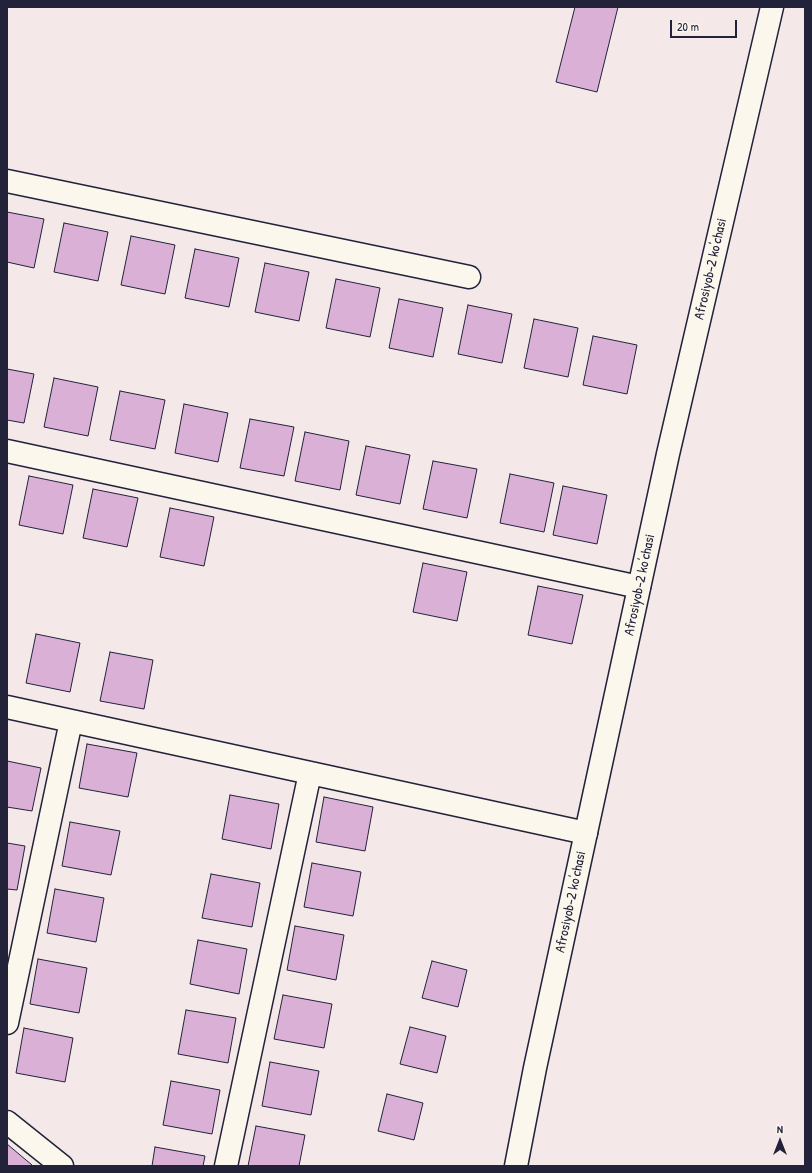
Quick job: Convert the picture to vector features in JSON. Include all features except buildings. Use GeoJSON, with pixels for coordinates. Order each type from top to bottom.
{"type":"FeatureCollection","features":[{"type":"Feature","properties":{"kind":"street","name":"Afrosiyob-2 ko'chasi"},"geometry":{"type":"LineString","coordinates":[[516,1166],[535,1068],[668,454],[772,7]]}},
{"type":"Feature","properties":{"kind":"street"},"geometry":{"type":"LineString","coordinates":[[7,181],[469,277]]}},
{"type":"Feature","properties":{"kind":"street"},"geometry":{"type":"LineString","coordinates":[[7,451],[639,587]]}},
{"type":"Feature","properties":{"kind":"street"},"geometry":{"type":"LineString","coordinates":[[7,707],[586,833]]}},
{"type":"Feature","properties":{"kind":"street"},"geometry":{"type":"LineString","coordinates":[[7,1023],[71,721]]}},
{"type":"Feature","properties":{"kind":"street"},"geometry":{"type":"LineString","coordinates":[[226,1166],[310,773]]}},
{"type":"Feature","properties":{"kind":"street"},"geometry":{"type":"LineString","coordinates":[[7,1122],[62,1166]]}}]}
